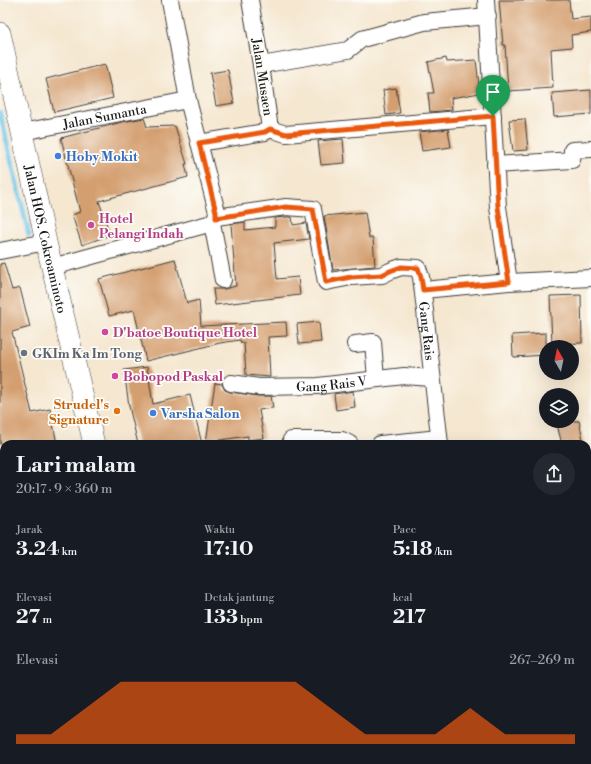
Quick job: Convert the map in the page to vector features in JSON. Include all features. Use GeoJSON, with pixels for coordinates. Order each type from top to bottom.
{"type":"FeatureCollection","features":[{"type":"Feature","properties":{"kind":"main road","name":"Jalan HOS. Cokroaminoto"},"geometry":{"type":"LineString","coordinates":[[0,33],[46,242],[93,440]]}},
{"type":"Feature","properties":{"kind":"street"},"geometry":{"type":"LineString","coordinates":[[170,0],[188,100],[215,218],[223,280]]}},
{"type":"Feature","properties":{"kind":"street","name":"Jalan Musaen"},"geometry":{"type":"LineString","coordinates":[[199,143],[265,132],[270,129],[250,0]]}},
{"type":"Feature","properties":{"kind":"street"},"geometry":{"type":"LineString","coordinates":[[261,65],[348,50],[362,39],[424,22],[487,8],[498,207],[509,282]]}},
{"type":"Feature","properties":{"kind":"street","name":"Jalan Sumanta"},"geometry":{"type":"LineString","coordinates":[[22,132],[188,100]]}},
{"type":"Feature","properties":{"kind":"street"},"geometry":{"type":"LineString","coordinates":[[270,129],[286,134],[493,116]]}},
{"type":"Feature","properties":{"kind":"street"},"geometry":{"type":"LineString","coordinates":[[495,165],[572,160],[572,150],[591,148]]}},
{"type":"Feature","properties":{"kind":"street","name":"Gang Rais"},"geometry":{"type":"LineString","coordinates":[[215,218],[286,207],[313,209],[326,282],[351,277],[382,275],[401,267],[418,268],[423,290],[440,440]]}},
{"type":"Feature","properties":{"kind":"street"},"geometry":{"type":"LineString","coordinates":[[52,267],[215,218]]}},
{"type":"Feature","properties":{"kind":"street"},"geometry":{"type":"LineString","coordinates":[[0,251],[46,242]]}},
{"type":"Feature","properties":{"kind":"street"},"geometry":{"type":"LineString","coordinates":[[423,290],[509,282],[591,278]]}},
{"type":"Feature","properties":{"kind":"street"},"geometry":{"type":"LineString","coordinates":[[355,344],[373,342],[376,379]]}},
{"type":"Feature","properties":{"kind":"street","name":"Gang Rais V"},"geometry":{"type":"LineString","coordinates":[[231,383],[259,386],[318,386],[404,376],[432,378]]}},
{"type":"Feature","properties":{"kind":"street"},"geometry":{"type":"LineString","coordinates":[[291,440],[342,440]]}},
{"type":"Feature","properties":{"kind":"building"},"geometry":{"type":"Polygon","coordinates":[[[499,0],[569,0],[571,19],[591,17],[591,32],[571,35],[572,47],[551,49],[553,88],[508,91],[505,45],[503,45],[499,0]]]}},
{"type":"Feature","properties":{"kind":"building"},"geometry":{"type":"Polygon","coordinates":[[[446,58],[447,62],[476,60],[480,93],[451,98],[452,110],[430,112],[428,93],[434,93],[428,62],[446,58]]]}},
{"type":"Feature","properties":{"kind":"building"},"geometry":{"type":"Polygon","coordinates":[[[105,64],[113,98],[54,112],[46,79],[105,64]]]}},
{"type":"Feature","properties":{"kind":"building"},"geometry":{"type":"Polygon","coordinates":[[[228,70],[234,103],[216,106],[210,73],[228,70]]]}},
{"type":"Feature","properties":{"kind":"building"},"geometry":{"type":"Polygon","coordinates":[[[396,88],[400,113],[386,115],[383,90],[396,88]]]}},
{"type":"Feature","properties":{"kind":"building"},"geometry":{"type":"Polygon","coordinates":[[[591,90],[591,114],[554,117],[552,93],[591,90]]]}},
{"type":"Feature","properties":{"kind":"building"},"geometry":{"type":"Polygon","coordinates":[[[144,118],[147,127],[175,126],[187,164],[185,164],[188,177],[99,201],[110,235],[82,245],[72,215],[80,212],[61,138],[122,122],[144,118]]]}},
{"type":"Feature","properties":{"kind":"building"},"geometry":{"type":"Polygon","coordinates":[[[525,119],[528,150],[513,151],[509,120],[525,119]]]}},
{"type":"Feature","properties":{"kind":"building"},"geometry":{"type":"Polygon","coordinates":[[[448,129],[451,147],[422,151],[419,132],[448,129]]]}},
{"type":"Feature","properties":{"kind":"building"},"geometry":{"type":"Polygon","coordinates":[[[343,139],[345,163],[321,165],[318,141],[343,139]]]}},
{"type":"Feature","properties":{"kind":"building"},"geometry":{"type":"Polygon","coordinates":[[[365,212],[369,238],[373,238],[375,266],[333,270],[324,216],[365,212]]]}},
{"type":"Feature","properties":{"kind":"building"},"geometry":{"type":"Polygon","coordinates":[[[292,217],[293,225],[306,223],[309,239],[274,243],[277,279],[298,277],[300,295],[215,305],[213,289],[224,289],[236,286],[231,224],[245,222],[245,230],[275,227],[275,218],[292,217]]]}},
{"type":"Feature","properties":{"kind":"building"},"geometry":{"type":"Polygon","coordinates":[[[175,259],[187,303],[199,300],[201,326],[286,322],[287,336],[268,337],[270,377],[246,375],[244,343],[241,343],[240,340],[220,343],[146,361],[134,310],[109,316],[99,279],[175,259]]]}},
{"type":"Feature","properties":{"kind":"building"},"geometry":{"type":"Polygon","coordinates":[[[4,263],[12,290],[20,288],[30,327],[12,332],[32,413],[50,409],[56,440],[0,440],[0,264],[4,263]]]}},
{"type":"Feature","properties":{"kind":"building"},"geometry":{"type":"Polygon","coordinates":[[[581,295],[582,343],[579,343],[579,340],[552,340],[550,296],[581,295]]]}},
{"type":"Feature","properties":{"kind":"building"},"geometry":{"type":"Polygon","coordinates":[[[319,322],[321,342],[299,344],[297,324],[319,322]]]}},
{"type":"Feature","properties":{"kind":"building"},"geometry":{"type":"Polygon","coordinates":[[[546,333],[546,340],[539,340],[539,355],[513,357],[512,335],[546,333]]]}},
{"type":"Feature","properties":{"kind":"building"},"geometry":{"type":"Polygon","coordinates":[[[147,367],[153,404],[190,395],[201,440],[137,440],[129,406],[124,370],[147,367]]]}},
{"type":"Feature","properties":{"kind":"building"},"geometry":{"type":"Polygon","coordinates":[[[215,383],[222,384],[225,390],[230,392],[258,396],[271,396],[273,408],[259,410],[264,438],[248,440],[248,436],[220,440],[206,440],[215,383]]]}},
{"type":"Feature","properties":{"kind":"building"},"geometry":{"type":"Polygon","coordinates":[[[353,391],[355,407],[336,410],[334,394],[353,391]]]}},
{"type":"Feature","properties":{"kind":"building"},"geometry":{"type":"Polygon","coordinates":[[[579,421],[583,440],[561,440],[558,428],[579,428],[579,421]]]}},
{"type":"Feature","properties":{"kind":"waterway"},"geometry":{"type":"LineString","coordinates":[[0,113],[29,235]]}},
{"type":"Feature","properties":{"kind":"place","name":"Hoby Mokit"},"geometry":{"type":"Point","coordinates":[58,156]}},
{"type":"Feature","properties":{"kind":"place","name":"Hotel Pelangi Indah"},"geometry":{"type":"Point","coordinates":[91,225]}},
{"type":"Feature","properties":{"kind":"place","name":"D'batoe Boutique Hotel"},"geometry":{"type":"Point","coordinates":[105,332]}},
{"type":"Feature","properties":{"kind":"place","name":"GKIm Ka Im Tong"},"geometry":{"type":"Point","coordinates":[24,353]}},
{"type":"Feature","properties":{"kind":"place","name":"Bobopod Paskal"},"geometry":{"type":"Point","coordinates":[115,376]}},
{"type":"Feature","properties":{"kind":"place","name":"Strudel's Signature"},"geometry":{"type":"Point","coordinates":[117,411]}},
{"type":"Feature","properties":{"kind":"place","name":"Varsha Salon"},"geometry":{"type":"Point","coordinates":[153,413]}},
{"type":"Feature","properties":{"kind":"route"},"geometry":{"type":"LineString","coordinates":[[493,116],[498,207],[509,282],[423,290],[418,268],[401,267],[382,275],[351,277],[326,282],[313,209],[286,207],[216,218],[216,212],[199,143],[265,132],[270,129],[286,134],[493,116]]}}]}
